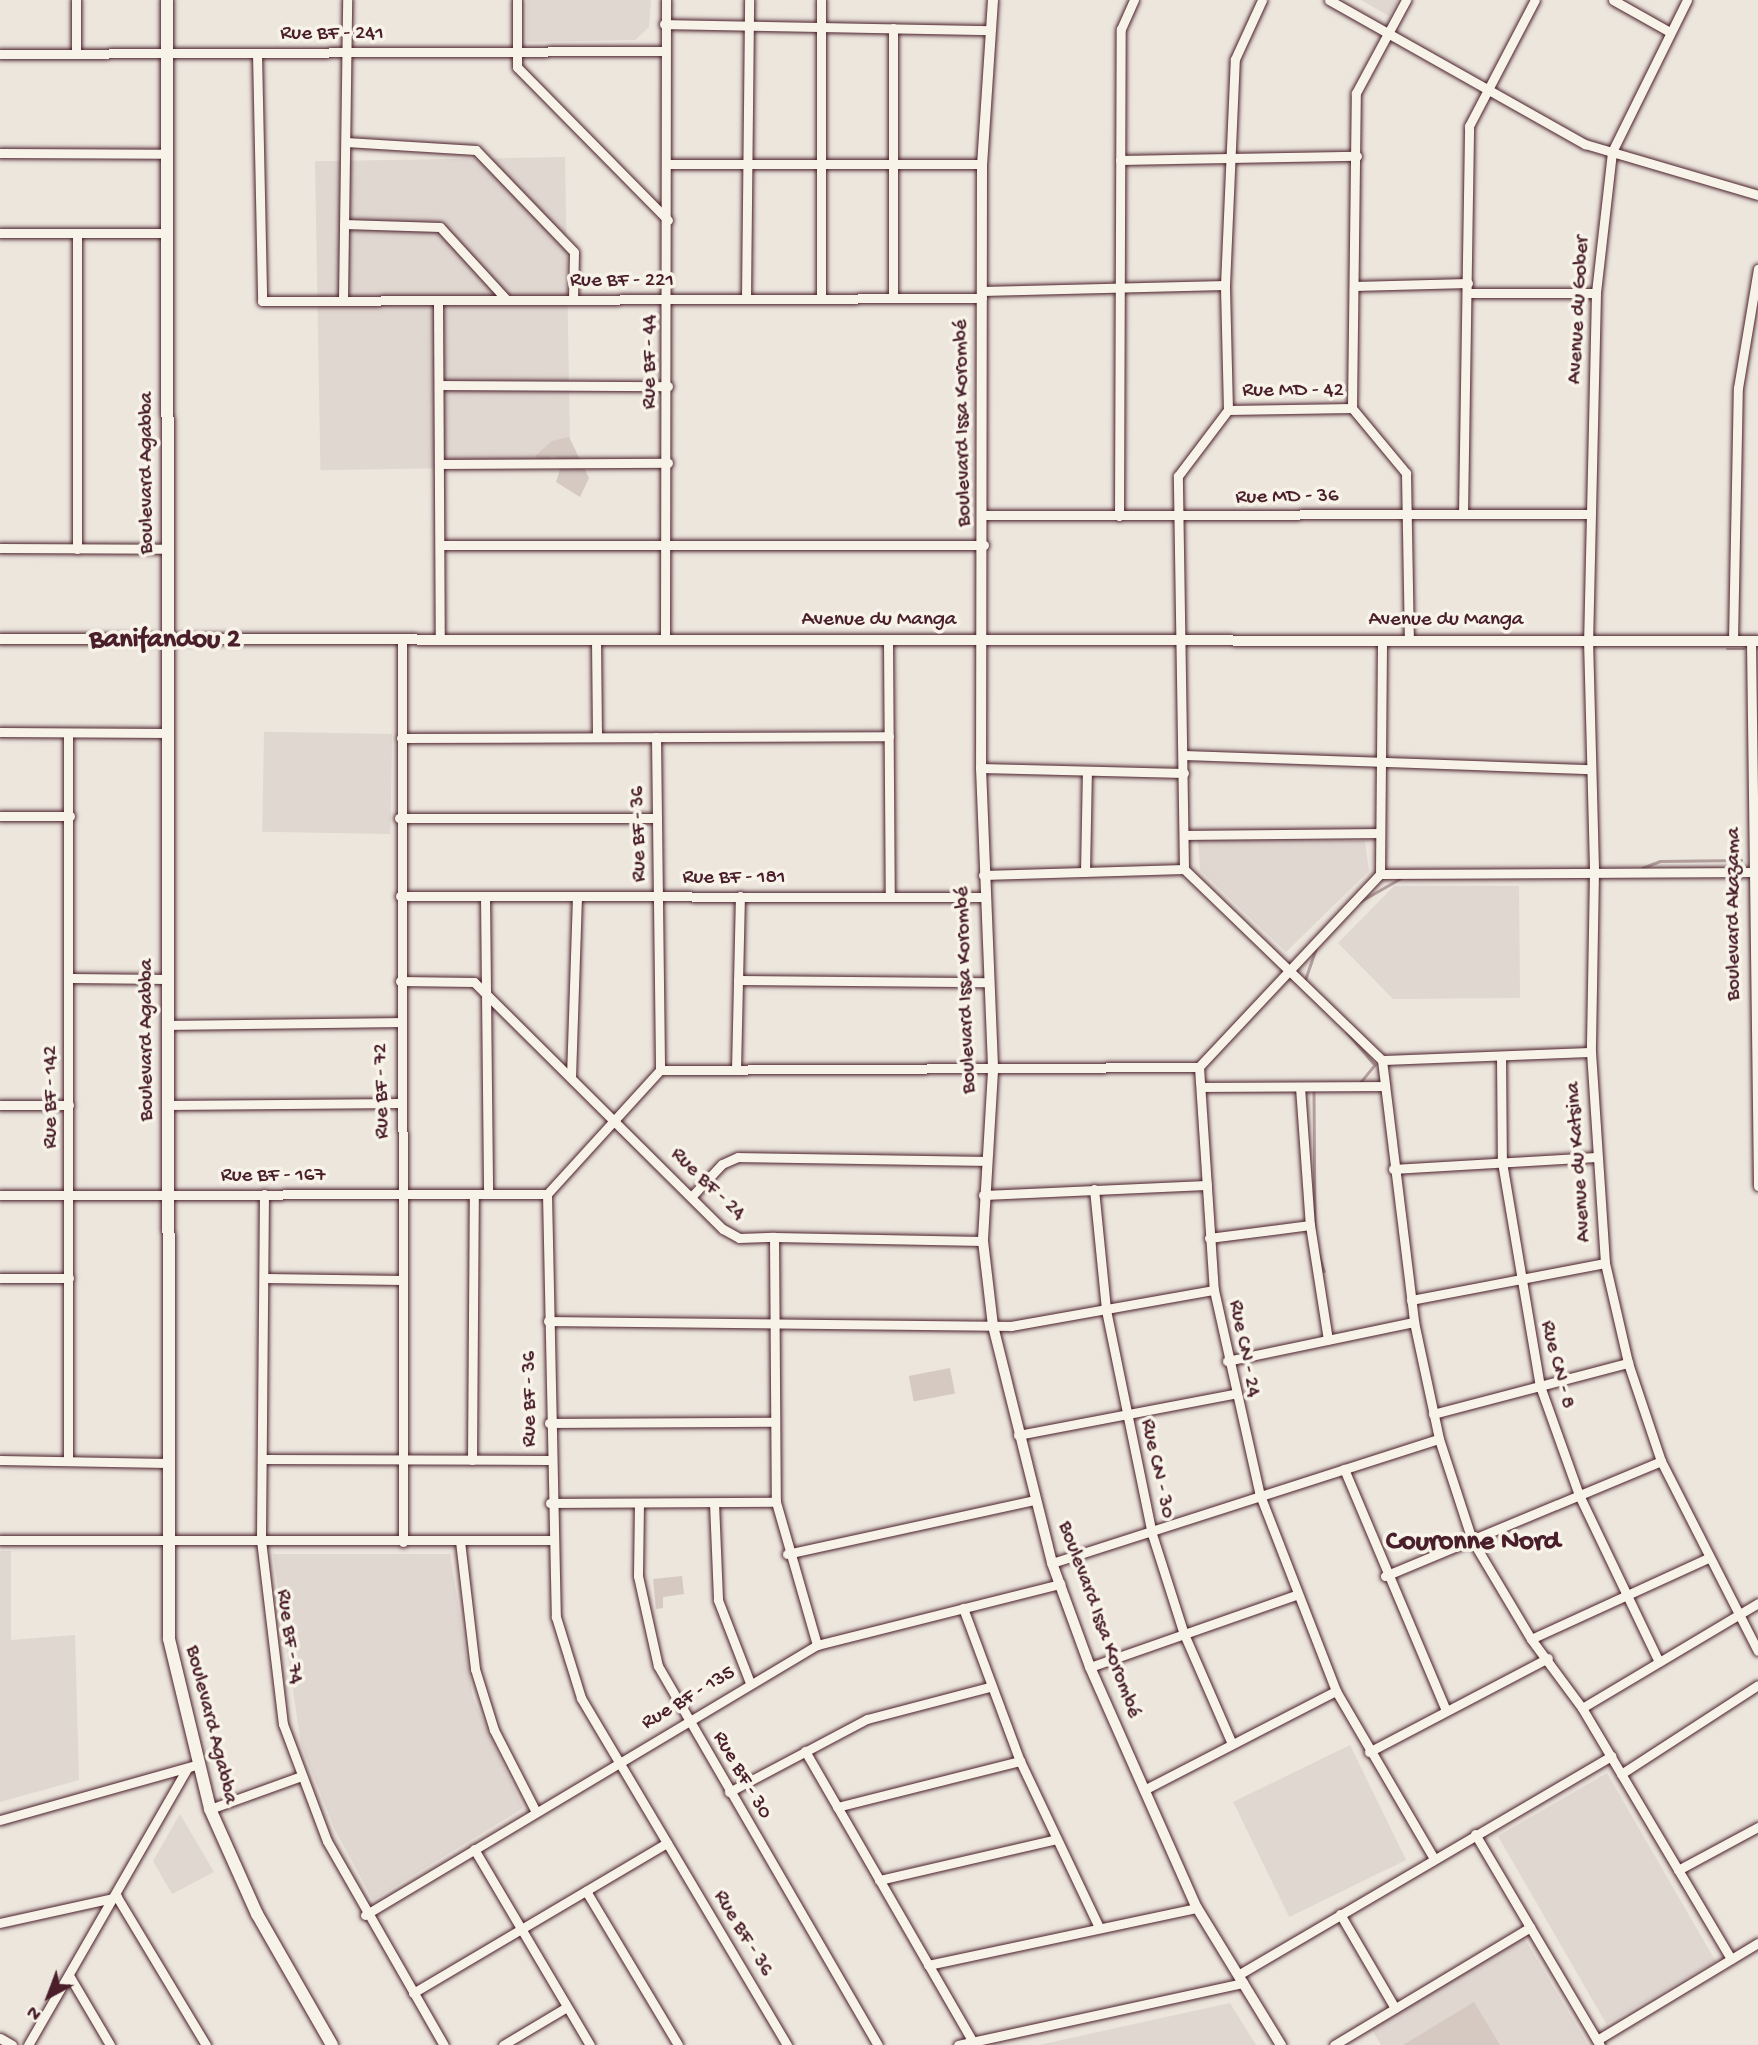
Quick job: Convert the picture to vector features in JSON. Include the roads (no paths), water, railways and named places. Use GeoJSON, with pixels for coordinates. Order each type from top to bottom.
{"type":"FeatureCollection","features":[{"type":"Feature","properties":{"kind":"main road","name":"Boulevard Agabba"},"geometry":{"type":"LineString","coordinates":[[167,0],[165,641],[169,1025],[165,1540],[169,1639],[191,1767],[257,1914],[332,2045]]}},
{"type":"Feature","properties":{"kind":"street"},"geometry":{"type":"LineString","coordinates":[[76,0],[76,53]]}},
{"type":"Feature","properties":{"kind":"street"},"geometry":{"type":"LineString","coordinates":[[343,300],[348,0]]}},
{"type":"Feature","properties":{"kind":"street"},"geometry":{"type":"LineString","coordinates":[[517,0],[517,67],[668,220]]}},
{"type":"Feature","properties":{"kind":"street","name":"Rue BF - 44"},"geometry":{"type":"LineString","coordinates":[[665,640],[669,299],[664,51],[666,0]]}},
{"type":"Feature","properties":{"kind":"street"},"geometry":{"type":"LineString","coordinates":[[746,299],[744,162],[749,0]]}},
{"type":"Feature","properties":{"kind":"street"},"geometry":{"type":"LineString","coordinates":[[821,0],[821,299]]}},
{"type":"Feature","properties":{"kind":"street"},"geometry":{"type":"LineString","coordinates":[[1119,516],[1121,29],[1134,0]]}},
{"type":"Feature","properties":{"kind":"street"},"geometry":{"type":"LineString","coordinates":[[1228,410],[1225,285],[1236,54],[1262,0]]}},
{"type":"Feature","properties":{"kind":"street"},"geometry":{"type":"LineString","coordinates":[[1329,0],[1485,88],[1612,152],[1758,195]]}},
{"type":"Feature","properties":{"kind":"street"},"geometry":{"type":"LineString","coordinates":[[1352,408],[1357,86],[1406,0]]}},
{"type":"Feature","properties":{"kind":"street"},"geometry":{"type":"LineString","coordinates":[[1464,514],[1469,127],[1485,88],[1535,0]]}},
{"type":"Feature","properties":{"kind":"street"},"geometry":{"type":"LineString","coordinates":[[1613,0],[1670,32]]}},
{"type":"Feature","properties":{"kind":"street","name":"Avenue du Gober"},"geometry":{"type":"LineString","coordinates":[[1588,639],[1596,293],[1612,152],[1686,0]]}},
{"type":"Feature","properties":{"kind":"street","name":"Boulevard Issa Korombé"},"geometry":{"type":"LineString","coordinates":[[990,1],[982,164],[985,640],[981,768],[983,875],[993,1071],[985,1161],[983,1241],[993,1326],[1052,1563],[1090,1667],[1197,1908],[1281,2045]]}},
{"type":"Feature","properties":{"kind":"street"},"geometry":{"type":"LineString","coordinates":[[664,24],[988,30]]}},
{"type":"Feature","properties":{"kind":"street"},"geometry":{"type":"LineString","coordinates":[[893,28],[893,299]]}},
{"type":"Feature","properties":{"kind":"street","name":"Rue BF - 241"},"geometry":{"type":"LineString","coordinates":[[0,54],[664,51]]}},
{"type":"Feature","properties":{"kind":"street","name":"Rue BF - 221"},"geometry":{"type":"LineString","coordinates":[[257,53],[262,300],[893,299],[1225,285]]}},
{"type":"Feature","properties":{"kind":"street"},"geometry":{"type":"LineString","coordinates":[[345,142],[476,150],[573,252],[573,299]]}},
{"type":"Feature","properties":{"kind":"street"},"geometry":{"type":"LineString","coordinates":[[0,153],[166,154]]}},
{"type":"Feature","properties":{"kind":"street"},"geometry":{"type":"LineString","coordinates":[[1120,160],[1357,156]]}},
{"type":"Feature","properties":{"kind":"street"},"geometry":{"type":"LineString","coordinates":[[667,164],[982,164]]}},
{"type":"Feature","properties":{"kind":"street"},"geometry":{"type":"LineString","coordinates":[[344,224],[440,227],[507,300]]}},
{"type":"Feature","properties":{"kind":"street"},"geometry":{"type":"LineString","coordinates":[[0,233],[167,233]]}},
{"type":"Feature","properties":{"kind":"street"},"geometry":{"type":"LineString","coordinates":[[77,233],[77,549]]}},
{"type":"Feature","properties":{"kind":"street"},"geometry":{"type":"LineString","coordinates":[[1733,641],[1738,388],[1758,269]]}},
{"type":"Feature","properties":{"kind":"street"},"geometry":{"type":"LineString","coordinates":[[1354,286],[1596,293]]}},
{"type":"Feature","properties":{"kind":"street"},"geometry":{"type":"LineString","coordinates":[[438,300],[442,545],[440,637]]}},
{"type":"Feature","properties":{"kind":"street"},"geometry":{"type":"LineString","coordinates":[[439,385],[668,386]]}},
{"type":"Feature","properties":{"kind":"street","name":"Rue MD - 42"},"geometry":{"type":"LineString","coordinates":[[1184,869],[1179,472],[1228,410],[1352,408],[1408,476],[1409,640]]}},
{"type":"Feature","properties":{"kind":"street"},"geometry":{"type":"LineString","coordinates":[[440,464],[668,463]]}},
{"type":"Feature","properties":{"kind":"street","name":"Rue MD - 36"},"geometry":{"type":"LineString","coordinates":[[984,514],[1179,518],[1591,514]]}},
{"type":"Feature","properties":{"kind":"street"},"geometry":{"type":"LineString","coordinates":[[442,545],[984,545]]}},
{"type":"Feature","properties":{"kind":"street"},"geometry":{"type":"LineString","coordinates":[[0,548],[166,549]]}},
{"type":"Feature","properties":{"kind":"street","name":"Avenue du Manga"},"geometry":{"type":"LineString","coordinates":[[0,639],[165,641],[440,637],[888,641],[1754,641]]}},
{"type":"Feature","properties":{"kind":"street","name":"Rue BF - 72"},"geometry":{"type":"LineString","coordinates":[[402,639],[399,818],[403,1542]]}},
{"type":"Feature","properties":{"kind":"street"},"geometry":{"type":"LineString","coordinates":[[596,639],[597,737]]}},
{"type":"Feature","properties":{"kind":"street","name":"Avenue du Katsina"},"geometry":{"type":"LineString","coordinates":[[1588,639],[1594,872],[1591,1052],[1605,1264],[1628,1363],[1661,1461],[1737,1615],[1758,1651]]}},
{"type":"Feature","properties":{"kind":"street"},"geometry":{"type":"LineString","coordinates":[[1380,874],[1378,833],[1382,640]]}},
{"type":"Feature","properties":{"kind":"street"},"geometry":{"type":"LineString","coordinates":[[888,641],[890,896]]}},
{"type":"Feature","properties":{"kind":"street","name":"Boulevard Akazama"},"geometry":{"type":"LineString","coordinates":[[1754,641],[1758,1186]]}},
{"type":"Feature","properties":{"kind":"street"},"geometry":{"type":"LineString","coordinates":[[0,732],[168,733]]}},
{"type":"Feature","properties":{"kind":"street","name":"Rue BF - 142"},"geometry":{"type":"LineString","coordinates":[[68,733],[71,978],[68,1461]]}},
{"type":"Feature","properties":{"kind":"street"},"geometry":{"type":"LineString","coordinates":[[401,738],[889,736]]}},
{"type":"Feature","properties":{"kind":"street","name":"Rue BF - 36"},"geometry":{"type":"LineString","coordinates":[[656,737],[660,1070]]}},
{"type":"Feature","properties":{"kind":"street"},"geometry":{"type":"LineString","coordinates":[[1184,755],[1591,769]]}},
{"type":"Feature","properties":{"kind":"street"},"geometry":{"type":"LineString","coordinates":[[981,768],[1184,774]]}},
{"type":"Feature","properties":{"kind":"street"},"geometry":{"type":"LineString","coordinates":[[1085,872],[1087,771]]}},
{"type":"Feature","properties":{"kind":"street"},"geometry":{"type":"LineString","coordinates":[[0,816],[70,816]]}},
{"type":"Feature","properties":{"kind":"street"},"geometry":{"type":"LineString","coordinates":[[399,818],[657,818]]}},
{"type":"Feature","properties":{"kind":"street"},"geometry":{"type":"LineString","coordinates":[[1185,835],[1378,833]]}},
{"type":"Feature","properties":{"kind":"street"},"geometry":{"type":"LineString","coordinates":[[983,875],[1184,869],[1286,971],[1382,1060],[1393,1170],[1414,1322],[1439,1439],[1472,1540],[1531,1639],[1548,1658],[1582,1708],[1731,1959]]}},
{"type":"Feature","properties":{"kind":"street"},"geometry":{"type":"LineString","coordinates":[[547,1194],[660,1070],[993,1071],[1199,1067],[1286,971],[1380,874],[1755,872]]}},
{"type":"Feature","properties":{"kind":"street","name":"Rue BF - 181"},"geometry":{"type":"LineString","coordinates":[[400,896],[985,897]]}},
{"type":"Feature","properties":{"kind":"street"},"geometry":{"type":"LineString","coordinates":[[485,896],[488,1194]]}},
{"type":"Feature","properties":{"kind":"street"},"geometry":{"type":"LineString","coordinates":[[571,1077],[577,896]]}},
{"type":"Feature","properties":{"kind":"street"},"geometry":{"type":"LineString","coordinates":[[736,1070],[740,896]]}},
{"type":"Feature","properties":{"kind":"street"},"geometry":{"type":"LineString","coordinates":[[71,978],[168,979]]}},
{"type":"Feature","properties":{"kind":"street","name":"Rue BF - 24"},"geometry":{"type":"LineString","coordinates":[[400,981],[466,979],[485,990],[730,1235],[983,1241]]}},
{"type":"Feature","properties":{"kind":"street"},"geometry":{"type":"LineString","coordinates":[[738,980],[989,982]]}},
{"type":"Feature","properties":{"kind":"street"},"geometry":{"type":"LineString","coordinates":[[169,1025],[400,1022]]}},
{"type":"Feature","properties":{"kind":"street"},"geometry":{"type":"LineString","coordinates":[[1382,1060],[1591,1052]]}},
{"type":"Feature","properties":{"kind":"street","name":"Rue CN - 8"},"geometry":{"type":"LineString","coordinates":[[1501,1056],[1502,1162],[1518,1276],[1540,1386],[1579,1495],[1625,1596],[1659,1662]]}},
{"type":"Feature","properties":{"kind":"street","name":"Rue CN - 24"},"geometry":{"type":"LineString","coordinates":[[1199,1067],[1214,1290],[1233,1394],[1260,1495],[1296,1595],[1336,1691],[1368,1752],[1434,1859]]}},
{"type":"Feature","properties":{"kind":"street"},"geometry":{"type":"LineString","coordinates":[[1201,1087],[1385,1086]]}},
{"type":"Feature","properties":{"kind":"street"},"geometry":{"type":"LineString","coordinates":[[1300,1087],[1310,1225],[1328,1340]]}},
{"type":"Feature","properties":{"kind":"street"},"geometry":{"type":"LineString","coordinates":[[167,1105],[401,1103]]}},
{"type":"Feature","properties":{"kind":"street"},"geometry":{"type":"LineString","coordinates":[[0,1105],[69,1105]]}},
{"type":"Feature","properties":{"kind":"street"},"geometry":{"type":"LineString","coordinates":[[692,1196],[722,1164],[738,1157],[985,1161]]}},
{"type":"Feature","properties":{"kind":"street"},"geometry":{"type":"LineString","coordinates":[[1393,1170],[1596,1157]]}},
{"type":"Feature","properties":{"kind":"street"},"geometry":{"type":"LineString","coordinates":[[983,1195],[1207,1185]]}},
{"type":"Feature","properties":{"kind":"street","name":"Rue CN - 30"},"geometry":{"type":"LineString","coordinates":[[1094,1189],[1106,1310],[1152,1534],[1184,1634],[1232,1744]]}},
{"type":"Feature","properties":{"kind":"street","name":"Rue BF - 74"},"geometry":{"type":"LineString","coordinates":[[264,1194],[266,1278],[261,1540],[272,1663],[299,1777],[365,1915],[444,2045]]}},
{"type":"Feature","properties":{"kind":"street"},"geometry":{"type":"LineString","coordinates":[[472,1461],[474,1194]]}},
{"type":"Feature","properties":{"kind":"street","name":"Rue BF - 36"},"geometry":{"type":"LineString","coordinates":[[547,1194],[550,1540],[566,1659],[618,1761],[787,2045]]}},
{"type":"Feature","properties":{"kind":"street","name":"Rue BF - 167"},"geometry":{"type":"LineString","coordinates":[[0,1195],[547,1194]]}},
{"type":"Feature","properties":{"kind":"street"},"geometry":{"type":"LineString","coordinates":[[1209,1238],[1310,1225]]}},
{"type":"Feature","properties":{"kind":"street"},"geometry":{"type":"LineString","coordinates":[[774,1237],[771,1323],[776,1502],[787,1554],[817,1645]]}},
{"type":"Feature","properties":{"kind":"street"},"geometry":{"type":"LineString","coordinates":[[1411,1300],[1518,1276],[1605,1264]]}},
{"type":"Feature","properties":{"kind":"street"},"geometry":{"type":"LineString","coordinates":[[0,1278],[69,1278]]}},
{"type":"Feature","properties":{"kind":"street"},"geometry":{"type":"LineString","coordinates":[[266,1278],[402,1280]]}},
{"type":"Feature","properties":{"kind":"street"},"geometry":{"type":"LineString","coordinates":[[548,1321],[993,1326],[1106,1310],[1214,1290]]}},
{"type":"Feature","properties":{"kind":"street"},"geometry":{"type":"LineString","coordinates":[[1227,1361],[1414,1322]]}},
{"type":"Feature","properties":{"kind":"street"},"geometry":{"type":"LineString","coordinates":[[1433,1413],[1628,1363]]}},
{"type":"Feature","properties":{"kind":"street"},"geometry":{"type":"LineString","coordinates":[[1018,1435],[1233,1394]]}},
{"type":"Feature","properties":{"kind":"street"},"geometry":{"type":"LineString","coordinates":[[549,1423],[773,1422]]}},
{"type":"Feature","properties":{"kind":"street"},"geometry":{"type":"LineString","coordinates":[[1052,1563],[1152,1534],[1260,1495],[1439,1439]]}},
{"type":"Feature","properties":{"kind":"street"},"geometry":{"type":"LineString","coordinates":[[262,1459],[549,1460]]}},
{"type":"Feature","properties":{"kind":"street"},"geometry":{"type":"LineString","coordinates":[[0,1460],[167,1463]]}},
{"type":"Feature","properties":{"kind":"street"},"geometry":{"type":"LineString","coordinates":[[1385,1576],[1661,1461]]}},
{"type":"Feature","properties":{"kind":"street"},"geometry":{"type":"LineString","coordinates":[[1344,1469],[1385,1576],[1446,1710]]}},
{"type":"Feature","properties":{"kind":"street"},"geometry":{"type":"LineString","coordinates":[[787,1554],[1035,1500]]}},
{"type":"Feature","properties":{"kind":"street"},"geometry":{"type":"LineString","coordinates":[[550,1503],[776,1502]]}},
{"type":"Feature","properties":{"kind":"street","name":"Rue BF - 30"},"geometry":{"type":"LineString","coordinates":[[639,1503],[638,1576],[647,1631],[688,1719],[878,2045]]}},
{"type":"Feature","properties":{"kind":"street"},"geometry":{"type":"LineString","coordinates":[[714,1503],[718,1600],[750,1683]]}},
{"type":"Feature","properties":{"kind":"street"},"geometry":{"type":"LineString","coordinates":[[0,1540],[550,1540]]}},
{"type":"Feature","properties":{"kind":"street"},"geometry":{"type":"LineString","coordinates":[[460,1541],[475,1669],[494,1730],[536,1812]]}},
{"type":"Feature","properties":{"kind":"street"},"geometry":{"type":"LineString","coordinates":[[1531,1639],[1708,1558]]}},
{"type":"Feature","properties":{"kind":"street","name":"Rue BF - 135"},"geometry":{"type":"LineString","coordinates":[[365,1915],[688,1719],[817,1645],[1060,1584]]}},
{"type":"Feature","properties":{"kind":"street"},"geometry":{"type":"LineString","coordinates":[[1090,1667],[1296,1595]]}},
{"type":"Feature","properties":{"kind":"street"},"geometry":{"type":"LineString","coordinates":[[1582,1708],[1758,1603]]}},
{"type":"Feature","properties":{"kind":"street"},"geometry":{"type":"LineString","coordinates":[[963,1608],[989,1687],[1020,1761],[1099,1927]]}},
{"type":"Feature","properties":{"kind":"street"},"geometry":{"type":"LineString","coordinates":[[1368,1752],[1548,1658]]}},
{"type":"Feature","properties":{"kind":"street"},"geometry":{"type":"LineString","coordinates":[[1621,1774],[1758,1685]]}},
{"type":"Feature","properties":{"kind":"street"},"geometry":{"type":"LineString","coordinates":[[729,1792],[867,1719],[989,1687]]}},
{"type":"Feature","properties":{"kind":"street"},"geometry":{"type":"LineString","coordinates":[[1144,1790],[1336,1691]]}},
{"type":"Feature","properties":{"kind":"street"},"geometry":{"type":"LineString","coordinates":[[805,1751],[972,2042]]}},
{"type":"Feature","properties":{"kind":"street"},"geometry":{"type":"LineString","coordinates":[[958,2045],[1241,1979],[1340,1914],[1611,1756]]}},
{"type":"Feature","properties":{"kind":"street"},"geometry":{"type":"LineString","coordinates":[[837,1807],[1020,1761]]}},
{"type":"Feature","properties":{"kind":"street"},"geometry":{"type":"LineString","coordinates":[[0,1820],[191,1767]]}},
{"type":"Feature","properties":{"kind":"street"},"geometry":{"type":"LineString","coordinates":[[28,2045],[70,1978],[191,1767]]}},
{"type":"Feature","properties":{"kind":"street"},"geometry":{"type":"LineString","coordinates":[[210,1809],[299,1777]]}},
{"type":"Feature","properties":{"kind":"street"},"geometry":{"type":"LineString","coordinates":[[1678,1870],[1758,1827]]}},
{"type":"Feature","properties":{"kind":"street"},"geometry":{"type":"LineString","coordinates":[[1475,1834],[1598,2043],[1758,1942]]}},
{"type":"Feature","properties":{"kind":"street"},"geometry":{"type":"LineString","coordinates":[[879,1880],[1056,1839]]}},
{"type":"Feature","properties":{"kind":"street"},"geometry":{"type":"LineString","coordinates":[[413,1993],[667,1843]]}},
{"type":"Feature","properties":{"kind":"street"},"geometry":{"type":"LineString","coordinates":[[474,1849],[590,2045]]}},
{"type":"Feature","properties":{"kind":"street"},"geometry":{"type":"LineString","coordinates":[[586,1891],[678,2045]]}},
{"type":"Feature","properties":{"kind":"street"},"geometry":{"type":"LineString","coordinates":[[0,1923],[117,1897]]}},
{"type":"Feature","properties":{"kind":"street"},"geometry":{"type":"LineString","coordinates":[[117,1897],[206,2045]]}},
{"type":"Feature","properties":{"kind":"street"},"geometry":{"type":"LineString","coordinates":[[928,1965],[1197,1908]]}},
{"type":"Feature","properties":{"kind":"street"},"geometry":{"type":"LineString","coordinates":[[1340,1914],[1395,2008]]}},
{"type":"Feature","properties":{"kind":"street"},"geometry":{"type":"LineString","coordinates":[[1334,2045],[1530,1927]]}},
{"type":"Feature","properties":{"kind":"street"},"geometry":{"type":"LineString","coordinates":[[70,1978],[110,2045]]}},
{"type":"Feature","properties":{"kind":"street"},"geometry":{"type":"LineString","coordinates":[[503,2045],[567,2007]]}},
{"type":"Feature","properties":{"kind":"street"},"geometry":{"type":"LineString","coordinates":[[0,2038],[12,2045]]}},
{"type":"Feature","properties":{"kind":"waterway"},"geometry":{"type":"LineString","coordinates":[[1727,649],[1744,649]]}},
{"type":"Feature","properties":{"kind":"waterway"},"geometry":{"type":"LineString","coordinates":[[1642,868],[1660,861],[1741,860]]}},
{"type":"Feature","properties":{"kind":"waterway"},"geometry":{"type":"LineString","coordinates":[[1359,902],[1401,878]]}},
{"type":"Feature","properties":{"kind":"waterway"},"geometry":{"type":"LineString","coordinates":[[1305,980],[1316,948]]}},
{"type":"Feature","properties":{"kind":"waterway"},"geometry":{"type":"LineString","coordinates":[[1347,1032],[1375,1065],[1361,1082]]}},
{"type":"Feature","properties":{"kind":"waterway"},"geometry":{"type":"LineString","coordinates":[[1314,1090],[1315,1228]]}},
{"type":"Feature","properties":{"kind":"waterway"},"geometry":{"type":"LineString","coordinates":[[1317,1248],[1324,1271]]}},
{"type":"Feature","properties":{"kind":"district","name":"Banifandou 2"},"geometry":{"type":"Point","coordinates":[165,641]}},
{"type":"Feature","properties":{"kind":"district","name":"Couronne Nord"},"geometry":{"type":"Point","coordinates":[1473,1543]}}]}
